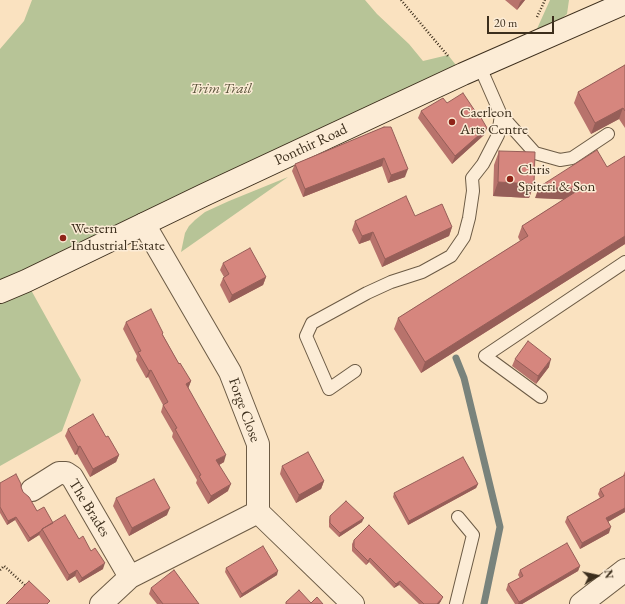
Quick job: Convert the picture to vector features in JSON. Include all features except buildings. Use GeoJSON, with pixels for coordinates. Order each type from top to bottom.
{"type":"FeatureCollection","features":[{"type":"Feature","properties":{"kind":"street","name":"Ponthir Road"},"geometry":{"type":"LineString","coordinates":[[0,292],[26,281],[211,191],[472,70],[598,7],[625,3]]}},
{"type":"Feature","properties":{"kind":"street","name":"Forge Close"},"geometry":{"type":"LineString","coordinates":[[144,224],[230,372],[258,444],[258,512]]}},
{"type":"Feature","properties":{"kind":"street","name":"The Brades"},"geometry":{"type":"LineString","coordinates":[[32,490],[59,473],[66,473],[72,477],[130,577]]}},
{"type":"Feature","properties":{"kind":"street"},"geometry":{"type":"LineString","coordinates":[[101,604],[130,577],[258,512],[352,604]]}},
{"type":"Feature","properties":{"kind":"street"},"geometry":{"type":"LineString","coordinates":[[581,604],[625,570]]}},
{"type":"Feature","properties":{"kind":"lane"},"geometry":{"type":"LineString","coordinates":[[472,70],[501,115],[535,153],[560,160],[572,158],[608,134]]}},
{"type":"Feature","properties":{"kind":"lane"},"geometry":{"type":"LineString","coordinates":[[355,371],[329,389],[306,336],[312,323],[367,293],[391,282],[422,272],[451,256],[464,237],[469,218],[473,191],[472,178],[483,164],[498,135],[501,115]]}},
{"type":"Feature","properties":{"kind":"lane"},"geometry":{"type":"LineString","coordinates":[[541,397],[485,356],[625,262]]}},
{"type":"Feature","properties":{"kind":"lane"},"geometry":{"type":"LineString","coordinates":[[456,604],[473,535],[458,517]]}},
{"type":"Feature","properties":{"kind":"path"},"geometry":{"type":"LineString","coordinates":[[401,0],[472,70]]}},
{"type":"Feature","properties":{"kind":"path"},"geometry":{"type":"LineString","coordinates":[[0,570],[4,566],[30,590]]}},
{"type":"Feature","properties":{"kind":"green space","name":"Trim Trail"},"geometry":{"type":"Polygon","coordinates":[[[32,0],[365,0],[377,14],[409,44],[423,61],[448,55],[463,74],[26,281],[81,380],[62,431],[0,466],[0,49],[24,21],[32,0]]]}},
{"type":"Feature","properties":{"kind":"green space"},"geometry":{"type":"Polygon","coordinates":[[[550,0],[569,0],[567,14],[556,23],[536,31],[550,0]]]}},
{"type":"Feature","properties":{"kind":"green space"},"geometry":{"type":"Polygon","coordinates":[[[288,177],[181,252],[185,233],[189,226],[205,212],[288,177]]]}},
{"type":"Feature","properties":{"kind":"waterway"},"geometry":{"type":"LineString","coordinates":[[456,358],[464,378],[500,527],[484,604]]}},
{"type":"Feature","properties":{"kind":"place","name":"Caerleon Arts Centre"},"geometry":{"type":"Point","coordinates":[452,122]}},
{"type":"Feature","properties":{"kind":"place","name":"Chris Spiteri & Son"},"geometry":{"type":"Point","coordinates":[510,179]}},
{"type":"Feature","properties":{"kind":"place","name":"Western Industrial Estate"},"geometry":{"type":"Point","coordinates":[63,238]}}]}
